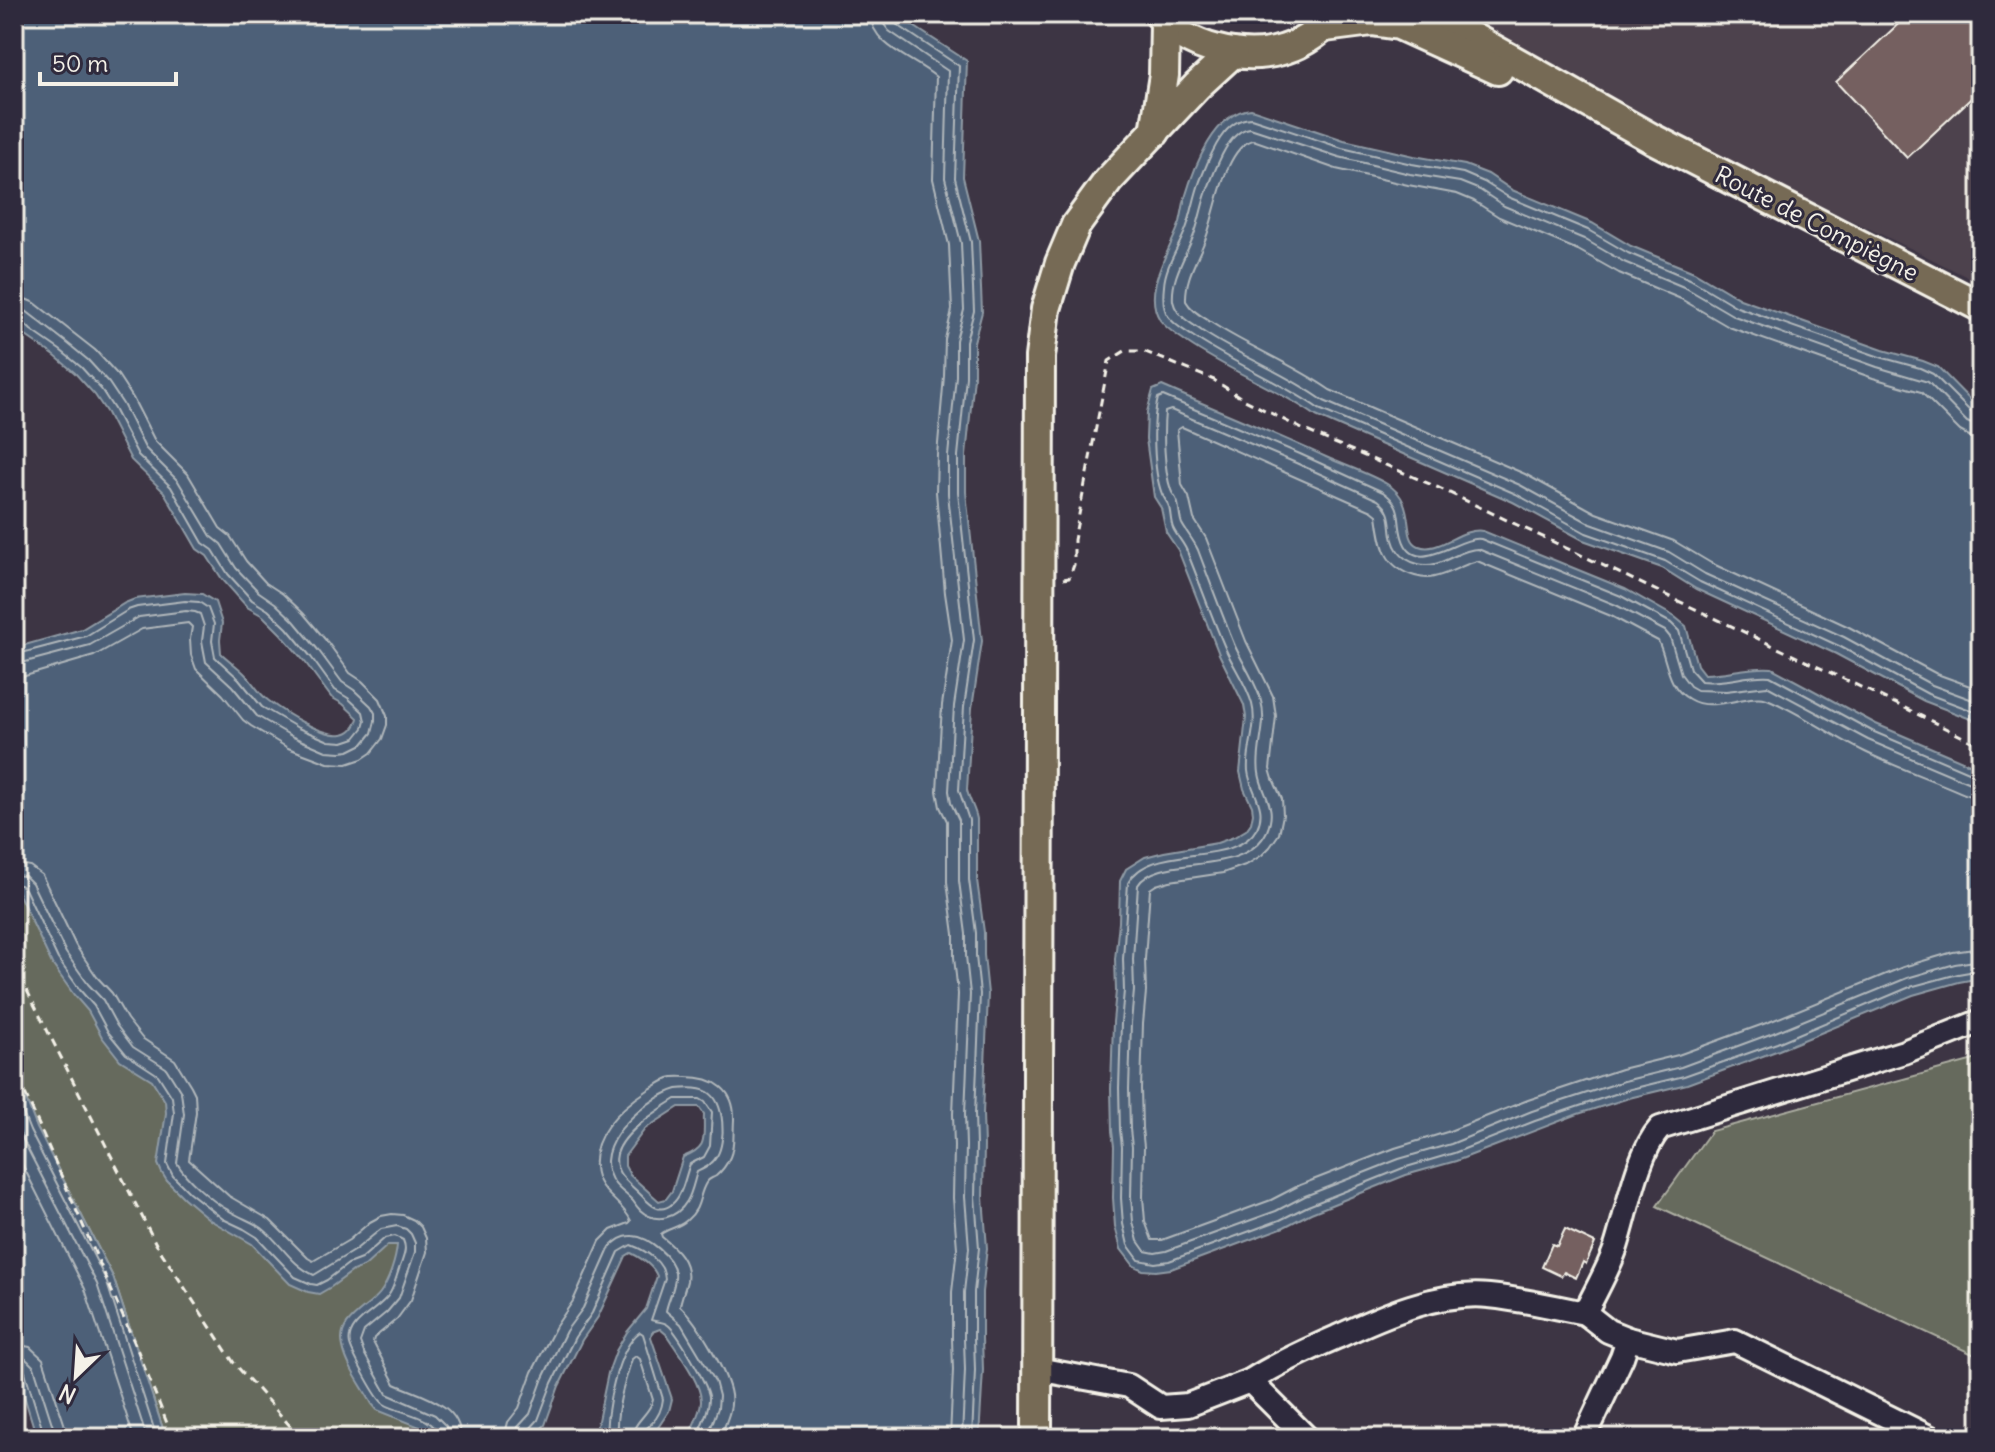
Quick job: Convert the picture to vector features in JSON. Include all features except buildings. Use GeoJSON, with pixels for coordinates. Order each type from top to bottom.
{"type":"FeatureCollection","features":[{"type":"Feature","properties":{"kind":"main road","name":"Route de Compiègne"},"geometry":{"type":"LineString","coordinates":[[1438,14],[1461,31],[1653,139],[1981,307]]}},
{"type":"Feature","properties":{"kind":"main road"},"geometry":{"type":"LineString","coordinates":[[1162,18],[1198,45],[1233,53],[1284,50],[1305,40],[1330,20]]}},
{"type":"Feature","properties":{"kind":"main road"},"geometry":{"type":"LineString","coordinates":[[1155,132],[1164,75],[1162,18]]}},
{"type":"Feature","properties":{"kind":"main road","name":"Route de Compiègne"},"geometry":{"type":"LineString","coordinates":[[1330,20],[1399,25],[1653,139]]}},
{"type":"Feature","properties":{"kind":"main road"},"geometry":{"type":"LineString","coordinates":[[1037,1438],[1040,357],[1046,309],[1076,225],[1108,181],[1197,86],[1233,53]]}},
{"type":"Feature","properties":{"kind":"lane"},"geometry":{"type":"LineString","coordinates":[[1585,1313],[1614,1252],[1635,1179],[1653,1136],[1660,1128],[1904,1052],[1981,1021]]}},
{"type":"Feature","properties":{"kind":"lane"},"geometry":{"type":"LineString","coordinates":[[1037,1369],[1129,1386],[1161,1407],[1188,1405],[1250,1381],[1279,1362],[1395,1311],[1430,1302],[1488,1296],[1585,1313],[1608,1331],[1677,1351],[1735,1341],[1931,1438]]}},
{"type":"Feature","properties":{"kind":"lane"},"geometry":{"type":"LineString","coordinates":[[1584,1438],[1628,1339]]}},
{"type":"Feature","properties":{"kind":"lane"},"geometry":{"type":"LineString","coordinates":[[1250,1381],[1307,1438]]}},
{"type":"Feature","properties":{"kind":"path"},"geometry":{"type":"LineString","coordinates":[[1039,578],[1069,578],[1074,565],[1074,540],[1109,361],[1125,351],[1143,351],[1214,380],[1243,399],[1302,429],[1439,488],[1981,746]]}},
{"type":"Feature","properties":{"kind":"path"},"geometry":{"type":"LineString","coordinates":[[14,965],[156,1244],[234,1363],[301,1438]]}},
{"type":"Feature","properties":{"kind":"path"},"geometry":{"type":"LineString","coordinates":[[14,1068],[173,1438]]}},
{"type":"Feature","properties":{"kind":"shaded area"},"geometry":{"type":"Polygon","coordinates":[[[1414,14],[1981,14],[1981,284],[1912,249],[1414,14]]]}},
{"type":"Feature","properties":{"kind":"green space"},"geometry":{"type":"Polygon","coordinates":[[[14,761],[488,1253],[464,1438],[166,1438],[113,1277],[37,1128],[14,1069],[14,761]]]}},
{"type":"Feature","properties":{"kind":"green space"},"geometry":{"type":"Polygon","coordinates":[[[1981,1058],[1981,1358],[1657,1206],[1711,1131],[1981,1058]]]}},
{"type":"Feature","properties":{"kind":"water"},"geometry":{"type":"Polygon","coordinates":[[[14,14],[895,14],[967,61],[963,177],[979,241],[982,312],[974,342],[966,492],[982,641],[972,708],[967,790],[977,819],[977,880],[988,994],[983,1114],[983,1197],[987,1248],[982,1292],[983,1370],[979,1438],[688,1438],[699,1411],[700,1394],[688,1367],[660,1329],[652,1332],[651,1337],[672,1399],[669,1411],[655,1432],[644,1438],[603,1437],[596,1430],[608,1373],[627,1332],[646,1309],[657,1276],[650,1265],[631,1253],[626,1256],[598,1317],[582,1340],[559,1386],[545,1425],[531,1438],[434,1438],[425,1429],[377,1410],[351,1369],[343,1347],[342,1338],[348,1323],[380,1293],[386,1282],[397,1245],[388,1245],[365,1266],[319,1294],[308,1292],[290,1284],[252,1244],[210,1220],[167,1181],[158,1164],[165,1101],[152,1080],[120,1060],[102,1037],[88,1011],[52,964],[14,884],[14,648],[82,629],[135,599],[202,594],[215,602],[222,623],[221,653],[269,701],[304,723],[334,734],[350,731],[358,718],[331,697],[281,634],[263,616],[247,607],[207,556],[197,549],[164,492],[131,460],[95,395],[75,373],[14,324],[14,14]],[[679,1107],[645,1129],[625,1156],[625,1166],[630,1175],[659,1201],[666,1199],[672,1191],[683,1157],[697,1149],[703,1141],[704,1114],[699,1107],[679,1107]]]}},
{"type":"Feature","properties":{"kind":"water"},"geometry":{"type":"Polygon","coordinates":[[[1251,109],[1344,140],[1465,165],[1488,174],[1512,190],[1592,223],[1631,246],[1694,272],[1740,299],[1938,367],[1981,411],[1981,723],[1924,701],[1836,654],[1696,589],[1662,568],[1583,540],[1513,502],[1316,416],[1204,353],[1170,330],[1160,320],[1154,296],[1194,171],[1217,130],[1238,112],[1251,109]]]}},
{"type":"Feature","properties":{"kind":"water"},"geometry":{"type":"Polygon","coordinates":[[[1162,386],[1387,484],[1403,501],[1410,536],[1419,546],[1434,546],[1466,533],[1483,531],[1625,589],[1675,617],[1686,626],[1697,665],[1704,674],[1772,668],[1876,724],[1981,769],[1981,978],[1913,995],[1687,1084],[1578,1114],[1456,1161],[1406,1175],[1284,1227],[1171,1269],[1143,1270],[1134,1266],[1121,1249],[1113,1198],[1111,1089],[1120,881],[1126,869],[1145,857],[1234,837],[1246,830],[1253,813],[1240,772],[1246,717],[1244,705],[1219,654],[1178,550],[1166,532],[1161,508],[1154,497],[1146,439],[1147,412],[1153,390],[1162,386]]]}},
{"type":"Feature","properties":{"kind":"water"},"geometry":{"type":"Polygon","coordinates":[[[14,1069],[37,1128],[113,1277],[166,1438],[37,1438],[14,1363],[14,1069]]]}}]}
